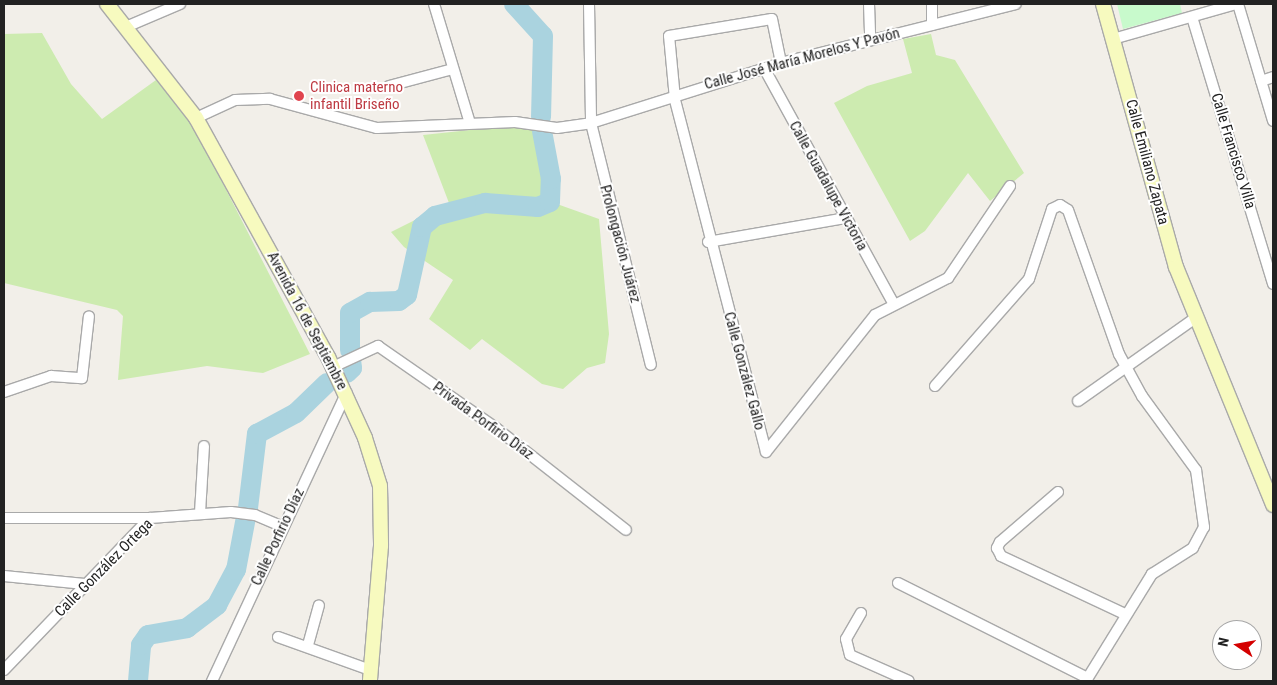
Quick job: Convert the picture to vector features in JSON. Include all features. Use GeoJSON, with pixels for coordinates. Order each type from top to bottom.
{"type":"FeatureCollection","features":[{"type":"Feature","properties":{"kind":"main road","name":"Avenida 16 de Septiembre"},"geometry":{"type":"LineString","coordinates":[[107,4],[196,118],[346,393],[380,486],[381,546],[370,676]]}},
{"type":"Feature","properties":{"kind":"main road","name":"Calle Emiliano Zapata"},"geometry":{"type":"LineString","coordinates":[[1103,4],[1194,319],[1273,505]]}},
{"type":"Feature","properties":{"kind":"street"},"geometry":{"type":"LineString","coordinates":[[126,27],[180,4]]}},
{"type":"Feature","properties":{"kind":"street"},"geometry":{"type":"LineString","coordinates":[[434,4],[470,123]]}},
{"type":"Feature","properties":{"kind":"street","name":"Prolongación Juárez"},"geometry":{"type":"LineString","coordinates":[[589,4],[591,123],[651,365]]}},
{"type":"Feature","properties":{"kind":"street"},"geometry":{"type":"LineString","coordinates":[[869,4],[870,39]]}},
{"type":"Feature","properties":{"kind":"street"},"geometry":{"type":"LineString","coordinates":[[932,4],[932,25]]}},
{"type":"Feature","properties":{"kind":"street","name":"Calle José María Morelos Y Pavón"},"geometry":{"type":"LineString","coordinates":[[591,123],[675,100],[696,87],[781,63],[870,39],[1016,4]]}},
{"type":"Feature","properties":{"kind":"street"},"geometry":{"type":"LineString","coordinates":[[1113,39],[1237,4],[1273,122]]}},
{"type":"Feature","properties":{"kind":"street","name":"Calle Francisco Villa"},"geometry":{"type":"LineString","coordinates":[[1192,18],[1273,284]]}},
{"type":"Feature","properties":{"kind":"street","name":"Calle González Gallo"},"geometry":{"type":"LineString","coordinates":[[781,63],[772,19],[670,36],[675,100],[708,242],[766,452],[875,316],[894,304]]}},
{"type":"Feature","properties":{"kind":"street","name":"Calle Guadalupe Victoria"},"geometry":{"type":"LineString","coordinates":[[764,68],[894,304]]}},
{"type":"Feature","properties":{"kind":"street"},"geometry":{"type":"LineString","coordinates":[[390,86],[453,69]]}},
{"type":"Feature","properties":{"kind":"street"},"geometry":{"type":"LineString","coordinates":[[1261,81],[1273,77]]}},
{"type":"Feature","properties":{"kind":"street"},"geometry":{"type":"LineString","coordinates":[[196,118],[235,100],[270,99],[324,110],[377,128],[515,122],[557,128],[591,123]]}},
{"type":"Feature","properties":{"kind":"street"},"geometry":{"type":"LineString","coordinates":[[894,304],[948,278],[1010,186]]}},
{"type":"Feature","properties":{"kind":"street"},"geometry":{"type":"LineString","coordinates":[[898,583],[1087,680],[1125,614],[1152,574],[1193,548],[1204,527],[1196,470],[1125,366],[1106,324],[1103,301],[1068,210],[1060,205],[1052,208],[1030,279],[935,386]]}},
{"type":"Feature","properties":{"kind":"street"},"geometry":{"type":"LineString","coordinates":[[708,242],[845,218]]}},
{"type":"Feature","properties":{"kind":"street"},"geometry":{"type":"LineString","coordinates":[[4,392],[51,376],[82,378],[90,316]]}},
{"type":"Feature","properties":{"kind":"street"},"geometry":{"type":"LineString","coordinates":[[1078,401],[1194,319]]}},
{"type":"Feature","properties":{"kind":"street","name":"Privada Porfirio Díaz"},"geometry":{"type":"LineString","coordinates":[[333,367],[378,346],[496,428],[626,530]]}},
{"type":"Feature","properties":{"kind":"street","name":"Calle Porfirio Díaz"},"geometry":{"type":"LineString","coordinates":[[212,681],[346,393]]}},
{"type":"Feature","properties":{"kind":"street"},"geometry":{"type":"LineString","coordinates":[[200,513],[204,446]]}},
{"type":"Feature","properties":{"kind":"street"},"geometry":{"type":"LineString","coordinates":[[1058,492],[1000,542],[997,548],[1001,556],[1125,614]]}},
{"type":"Feature","properties":{"kind":"street","name":"Calle González Ortega"},"geometry":{"type":"LineString","coordinates":[[4,670],[150,518],[200,513],[255,515],[283,527]]}},
{"type":"Feature","properties":{"kind":"street"},"geometry":{"type":"LineString","coordinates":[[4,518],[150,518]]}},
{"type":"Feature","properties":{"kind":"street"},"geometry":{"type":"LineString","coordinates":[[4,576],[85,584]]}},
{"type":"Feature","properties":{"kind":"street"},"geometry":{"type":"LineString","coordinates":[[308,645],[319,605]]}},
{"type":"Feature","properties":{"kind":"street"},"geometry":{"type":"LineString","coordinates":[[861,613],[846,639],[850,655],[909,681]]}},
{"type":"Feature","properties":{"kind":"street"},"geometry":{"type":"LineString","coordinates":[[278,637],[308,645],[370,676]]}},
{"type":"Feature","properties":{"kind":"green space"},"geometry":{"type":"Polygon","coordinates":[[[1117,4],[1180,4],[1182,13],[1123,29],[1117,4]]]}},
{"type":"Feature","properties":{"kind":"green space"},"geometry":{"type":"Polygon","coordinates":[[[42,33],[71,84],[102,119],[156,80],[191,121],[310,354],[263,373],[207,366],[118,380],[123,316],[117,310],[4,283],[4,34],[42,33]]]}},
{"type":"Feature","properties":{"kind":"green space"},"geometry":{"type":"Polygon","coordinates":[[[931,34],[936,55],[955,60],[1024,173],[990,201],[968,173],[925,231],[910,241],[834,103],[867,86],[912,73],[903,39],[931,34]]]}},
{"type":"Feature","properties":{"kind":"green space"},"geometry":{"type":"Polygon","coordinates":[[[508,126],[549,132],[557,204],[599,219],[609,334],[605,363],[587,368],[563,389],[542,384],[482,339],[470,350],[429,319],[453,280],[404,247],[391,232],[449,203],[423,135],[508,126]]]}},
{"type":"Feature","properties":{"kind":"waterway"},"geometry":{"type":"LineString","coordinates":[[514,4],[543,36],[541,117]]}},
{"type":"Feature","properties":{"kind":"waterway"},"geometry":{"type":"LineString","coordinates":[[350,350],[350,313],[370,302],[399,301],[407,295],[422,227],[435,216],[485,203],[538,207],[550,202],[551,179],[542,131]]}},
{"type":"Feature","properties":{"kind":"waterway"},"geometry":{"type":"LineString","coordinates":[[347,373],[352,368],[351,360]]}},
{"type":"Feature","properties":{"kind":"waterway"},"geometry":{"type":"LineString","coordinates":[[248,508],[257,434],[296,413],[327,383]]}},
{"type":"Feature","properties":{"kind":"waterway"},"geometry":{"type":"LineString","coordinates":[[138,681],[141,645],[148,635],[187,628],[217,605],[236,570],[246,517]]}},
{"type":"Feature","properties":{"kind":"place","name":"Clinica materno infantil Briseño"},"geometry":{"type":"Point","coordinates":[299,96]}}]}
